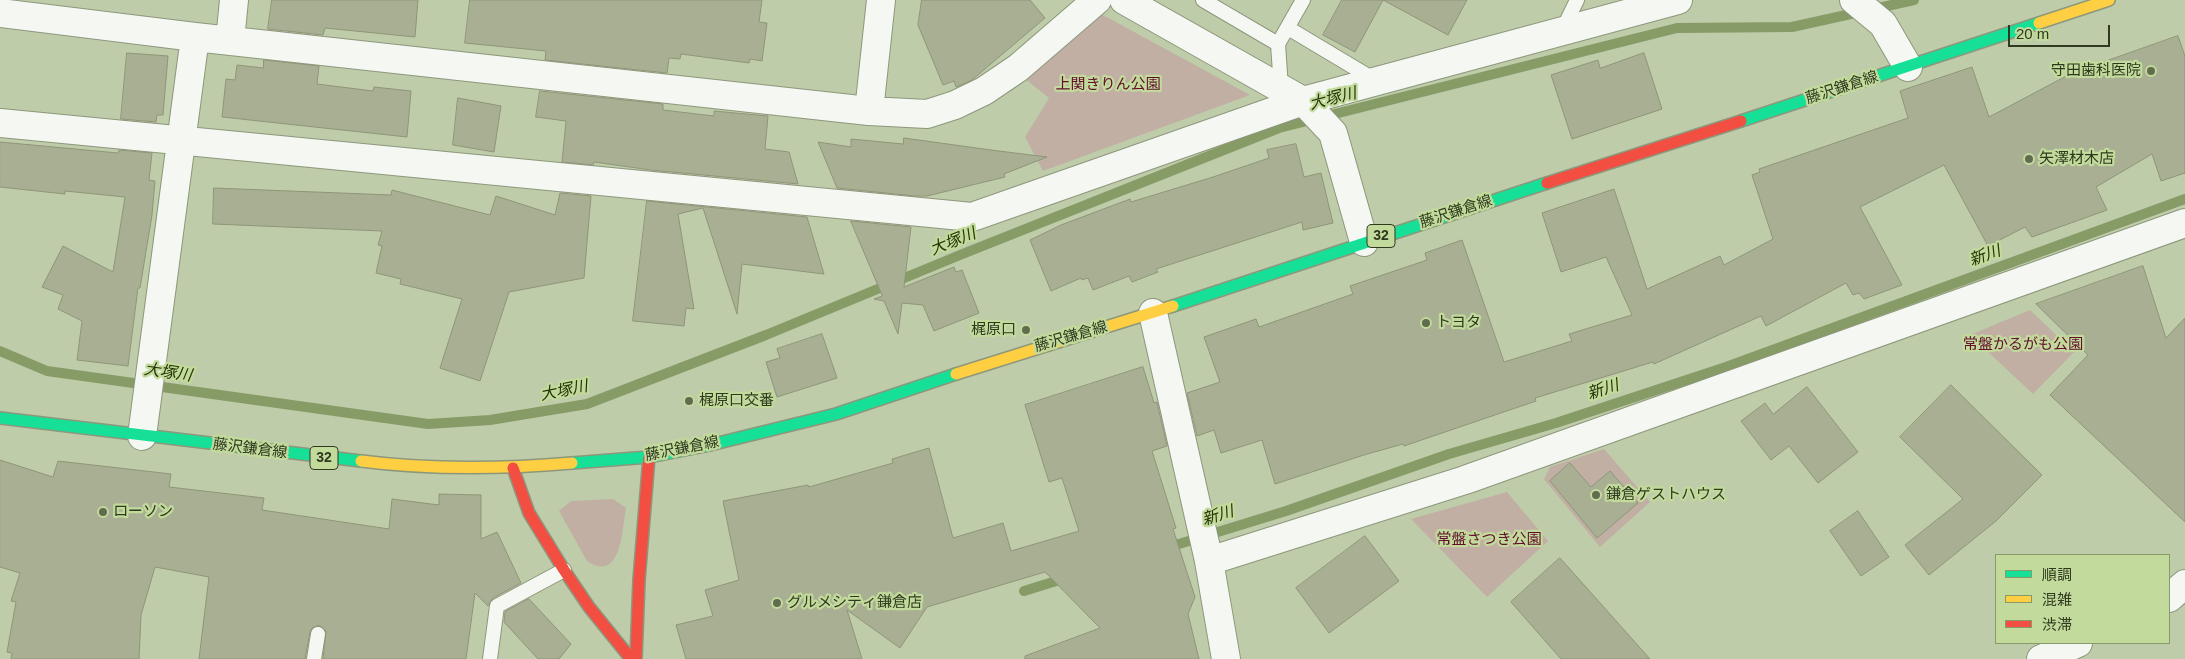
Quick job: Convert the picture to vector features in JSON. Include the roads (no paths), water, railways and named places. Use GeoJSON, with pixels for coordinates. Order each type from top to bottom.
{"type":"FeatureCollection","features":[{"type":"Feature","properties":{"kind":"main road","name":"藤沢鎌倉線"},"geometry":{"type":"LineString","coordinates":[[0,418],[408,467],[513,468],[649,457],[710,445],[836,414],[1014,354],[1153,312],[2109,0]]}},
{"type":"Feature","properties":{"kind":"main road"},"geometry":{"type":"LineString","coordinates":[[636,659],[639,580],[649,457]]}},
{"type":"Feature","properties":{"kind":"main road"},"geometry":{"type":"LineString","coordinates":[[513,468],[529,513],[564,570],[589,607],[631,659]]}},
{"type":"Feature","properties":{"kind":"street"},"geometry":{"type":"LineString","coordinates":[[230,41],[234,0]]}},
{"type":"Feature","properties":{"kind":"street"},"geometry":{"type":"LineString","coordinates":[[869,111],[881,0]]}},
{"type":"Feature","properties":{"kind":"street"},"geometry":{"type":"LineString","coordinates":[[0,14],[869,111],[927,114],[955,105],[984,91],[1018,68],[1097,0]]}},
{"type":"Feature","properties":{"kind":"street"},"geometry":{"type":"LineString","coordinates":[[1124,0],[1292,94],[1333,133],[1364,242]]}},
{"type":"Feature","properties":{"kind":"street"},"geometry":{"type":"LineString","coordinates":[[0,123],[972,217],[1292,94],[1377,81],[1562,31],[1649,4],[1678,0]]}},
{"type":"Feature","properties":{"kind":"street"},"geometry":{"type":"LineString","coordinates":[[1854,0],[1883,24],[1908,67]]}},
{"type":"Feature","properties":{"kind":"street"},"geometry":{"type":"LineString","coordinates":[[142,436],[183,141],[195,37]]}},
{"type":"Feature","properties":{"kind":"street"},"geometry":{"type":"LineString","coordinates":[[1209,561],[1466,480],[2185,223]]}},
{"type":"Feature","properties":{"kind":"street"},"geometry":{"type":"LineString","coordinates":[[1153,312],[1209,561],[1226,659]]}},
{"type":"Feature","properties":{"kind":"street"},"geometry":{"type":"LineString","coordinates":[[2170,597],[2185,584]]}},
{"type":"Feature","properties":{"kind":"street"},"geometry":{"type":"LineString","coordinates":[[2041,659],[2076,644]]}},
{"type":"Feature","properties":{"kind":"lane"},"geometry":{"type":"LineString","coordinates":[[1203,0],[1278,44],[1292,94]]}},
{"type":"Feature","properties":{"kind":"lane"},"geometry":{"type":"LineString","coordinates":[[1278,44],[1303,0]]}},
{"type":"Feature","properties":{"kind":"lane"},"geometry":{"type":"LineString","coordinates":[[1562,31],[1577,0]]}},
{"type":"Feature","properties":{"kind":"lane"},"geometry":{"type":"LineString","coordinates":[[1288,28],[1377,81]]}},
{"type":"Feature","properties":{"kind":"lane"},"geometry":{"type":"LineString","coordinates":[[490,659],[497,606],[564,570]]}},
{"type":"Feature","properties":{"kind":"lane"},"geometry":{"type":"LineString","coordinates":[[314,659],[318,634]]}},
{"type":"Feature","properties":{"kind":"waterway","name":"大塚川"},"geometry":{"type":"LineString","coordinates":[[0,351],[47,371],[428,424],[490,420],[587,404],[766,335],[960,255],[1279,128],[1677,28],[1792,27],[1914,0]]}},
{"type":"Feature","properties":{"kind":"waterway","name":"新川"},"geometry":{"type":"LineString","coordinates":[[1166,548],[1286,511],[1449,454],[1556,423],[1726,367],[2185,199]]}},
{"type":"Feature","properties":{"kind":"waterway","name":"新川"},"geometry":{"type":"LineString","coordinates":[[1024,591],[1066,578]]}},
{"type":"Feature","properties":{"kind":"place","name":"守田歯科医院"},"geometry":{"type":"Point","coordinates":[2151,71]}},
{"type":"Feature","properties":{"kind":"place","name":"矢澤材木店"},"geometry":{"type":"Point","coordinates":[2029,159]}},
{"type":"Feature","properties":{"kind":"place","name":"トヨタ"},"geometry":{"type":"Point","coordinates":[1426,323]}},
{"type":"Feature","properties":{"kind":"place","name":"梶原口"},"geometry":{"type":"Point","coordinates":[1026,330]}},
{"type":"Feature","properties":{"kind":"place","name":"梶原口交番"},"geometry":{"type":"Point","coordinates":[689,401]}},
{"type":"Feature","properties":{"kind":"place","name":"鎌倉ゲストハウス"},"geometry":{"type":"Point","coordinates":[1596,495]}},
{"type":"Feature","properties":{"kind":"place","name":"ローソン"},"geometry":{"type":"Point","coordinates":[103,512]}},
{"type":"Feature","properties":{"kind":"place","name":"グルメシティ鎌倉店"},"geometry":{"type":"Point","coordinates":[777,603]}},
{"type":"Feature","properties":{"kind":"park label","name":"上関きりん公園"},"geometry":{"type":"Point","coordinates":[1108,85]}},
{"type":"Feature","properties":{"kind":"park label","name":"常盤かるがも公園"},"geometry":{"type":"Point","coordinates":[2023,345]}},
{"type":"Feature","properties":{"kind":"park label","name":"常盤さつき公園"},"geometry":{"type":"Point","coordinates":[1489,540]}}]}
